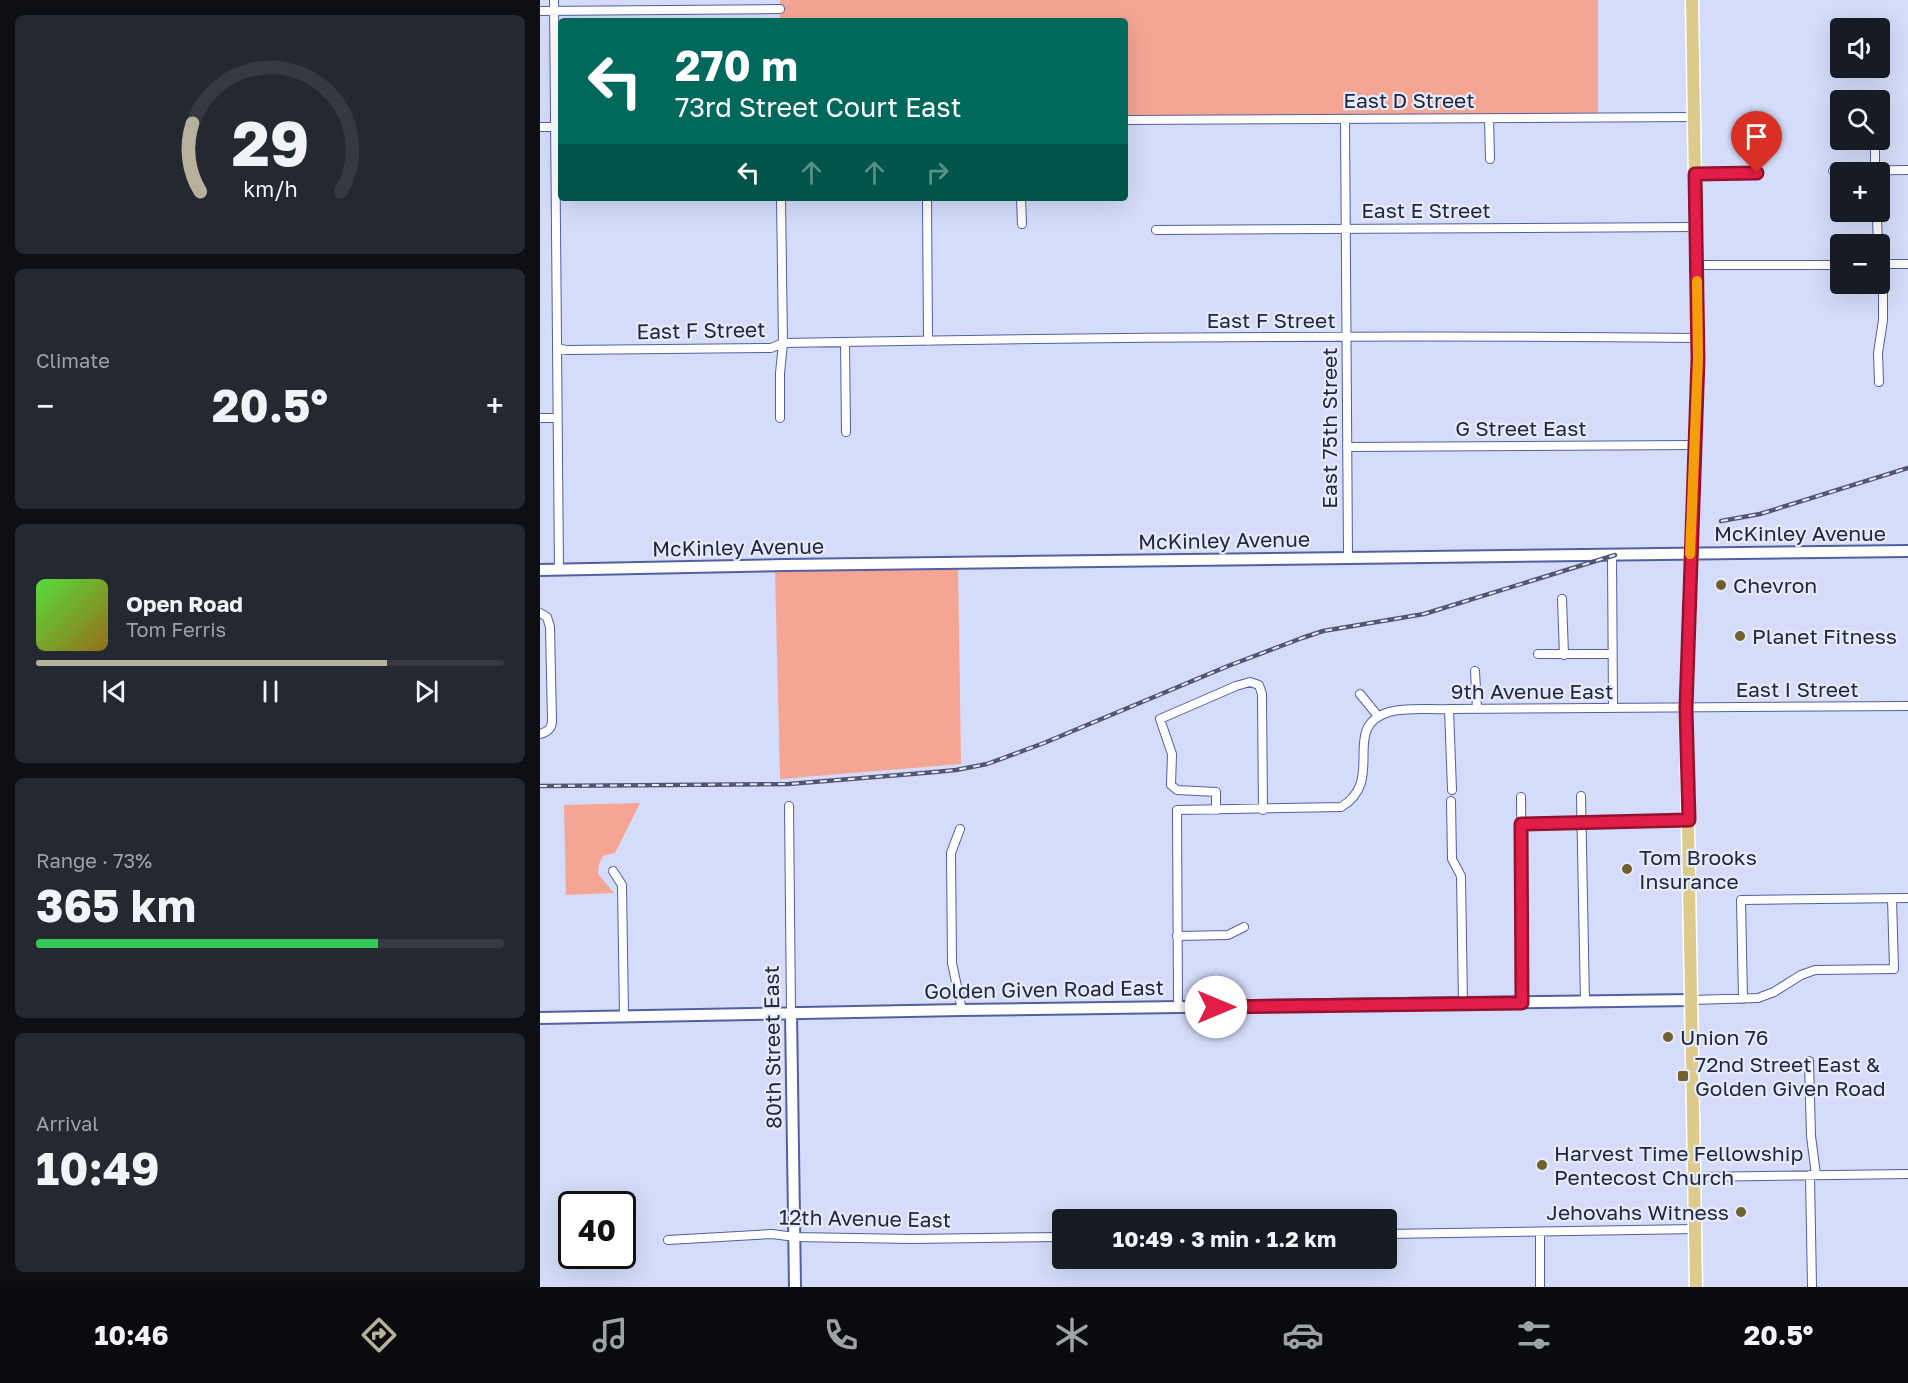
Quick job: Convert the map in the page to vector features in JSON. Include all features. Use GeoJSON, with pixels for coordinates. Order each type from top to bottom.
{"type":"FeatureCollection","features":[{"type":"Feature","properties":{"kind":"main road"},"geometry":{"type":"LineString","coordinates":[[1692,0],[1697,338],[1686,708],[1696,1287]]}},
{"type":"Feature","properties":{"kind":"street"},"geometry":{"type":"LineString","coordinates":[[554,0],[558,127],[559,570]]}},
{"type":"Feature","properties":{"kind":"street"},"geometry":{"type":"LineString","coordinates":[[540,12],[780,9]]}},
{"type":"Feature","properties":{"kind":"street","name":"East D Street"},"geometry":{"type":"LineString","coordinates":[[1128,120],[1694,117]]}},
{"type":"Feature","properties":{"kind":"street"},"geometry":{"type":"LineString","coordinates":[[1489,118],[1490,159]]}},
{"type":"Feature","properties":{"kind":"street","name":"East 75th Street"},"geometry":{"type":"LineString","coordinates":[[1345,119],[1348,558]]}},
{"type":"Feature","properties":{"kind":"street"},"geometry":{"type":"LineString","coordinates":[[540,127],[558,127]]}},
{"type":"Feature","properties":{"kind":"street"},"geometry":{"type":"LineString","coordinates":[[1890,170],[1908,170]]}},
{"type":"Feature","properties":{"kind":"street"},"geometry":{"type":"LineString","coordinates":[[1695,174],[1757,173]]}},
{"type":"Feature","properties":{"kind":"street"},"geometry":{"type":"LineString","coordinates":[[780,418],[783,343],[781,201]]}},
{"type":"Feature","properties":{"kind":"street"},"geometry":{"type":"LineString","coordinates":[[927,201],[928,341]]}},
{"type":"Feature","properties":{"kind":"street"},"geometry":{"type":"LineString","coordinates":[[1022,201],[1022,224]]}},
{"type":"Feature","properties":{"kind":"street","name":"East E Street"},"geometry":{"type":"LineString","coordinates":[[1156,230],[1696,227]]}},
{"type":"Feature","properties":{"kind":"street"},"geometry":{"type":"LineString","coordinates":[[1890,263],[1908,264]]}},
{"type":"Feature","properties":{"kind":"street"},"geometry":{"type":"LineString","coordinates":[[1696,265],[1830,265]]}},
{"type":"Feature","properties":{"kind":"street"},"geometry":{"type":"LineString","coordinates":[[1879,382],[1878,353],[1883,320],[1882,294]]}},
{"type":"Feature","properties":{"kind":"street","name":"East F Street"},"geometry":{"type":"LineString","coordinates":[[558,348],[566,350],[771,348],[783,343],[1347,337],[1697,338]]}},
{"type":"Feature","properties":{"kind":"street"},"geometry":{"type":"LineString","coordinates":[[845,342],[846,432]]}},
{"type":"Feature","properties":{"kind":"street"},"geometry":{"type":"LineString","coordinates":[[540,418],[557,418]]}},
{"type":"Feature","properties":{"kind":"street","name":"G Street East"},"geometry":{"type":"LineString","coordinates":[[1347,447],[1695,445]]}},
{"type":"Feature","properties":{"kind":"street","name":"McKinley Avenue"},"geometry":{"type":"LineString","coordinates":[[540,570],[1908,551]]}},
{"type":"Feature","properties":{"kind":"street"},"geometry":{"type":"LineString","coordinates":[[1612,555],[1613,708]]}},
{"type":"Feature","properties":{"kind":"street"},"geometry":{"type":"LineString","coordinates":[[1562,599],[1563,655]]}},
{"type":"Feature","properties":{"kind":"street"},"geometry":{"type":"LineString","coordinates":[[540,734],[549,729],[552,721],[550,627],[544,615]]}},
{"type":"Feature","properties":{"kind":"street"},"geometry":{"type":"LineString","coordinates":[[1538,654],[1612,654]]}},
{"type":"Feature","properties":{"kind":"street"},"geometry":{"type":"LineString","coordinates":[[1475,671],[1477,709]]}},
{"type":"Feature","properties":{"kind":"street"},"geometry":{"type":"LineString","coordinates":[[1216,810],[1216,792],[1177,790],[1171,785],[1172,754],[1160,719],[1250,682],[1257,683],[1261,689],[1263,810]]}},
{"type":"Feature","properties":{"kind":"street"},"geometry":{"type":"LineString","coordinates":[[1178,1007],[1177,810],[1333,809],[1341,807],[1352,800],[1358,792],[1363,779],[1364,737],[1367,729],[1378,717],[1360,694]]}},
{"type":"Feature","properties":{"kind":"street","name":"East I Street"},"geometry":{"type":"LineString","coordinates":[[1686,708],[1908,706]]}},
{"type":"Feature","properties":{"kind":"street","name":"9th Avenue East"},"geometry":{"type":"LineString","coordinates":[[1378,717],[1398,710],[1686,708]]}},
{"type":"Feature","properties":{"kind":"street"},"geometry":{"type":"LineString","coordinates":[[1449,709],[1452,790]]}},
{"type":"Feature","properties":{"kind":"street"},"geometry":{"type":"LineString","coordinates":[[1581,796],[1585,1002]]}},
{"type":"Feature","properties":{"kind":"street"},"geometry":{"type":"LineString","coordinates":[[1521,797],[1522,1003]]}},
{"type":"Feature","properties":{"kind":"street"},"geometry":{"type":"LineString","coordinates":[[1451,801],[1452,859],[1461,876],[1463,1004]]}},
{"type":"Feature","properties":{"kind":"street","name":"80th Street East"},"geometry":{"type":"LineString","coordinates":[[789,807],[795,1287]]}},
{"type":"Feature","properties":{"kind":"street"},"geometry":{"type":"LineString","coordinates":[[1521,824],[1689,820]]}},
{"type":"Feature","properties":{"kind":"street"},"geometry":{"type":"LineString","coordinates":[[960,829],[951,853],[952,963],[962,1010]]}},
{"type":"Feature","properties":{"kind":"street"},"geometry":{"type":"LineString","coordinates":[[613,871],[622,885],[624,1016]]}},
{"type":"Feature","properties":{"kind":"street"},"geometry":{"type":"LineString","coordinates":[[1692,1000],[1766,996],[1801,975],[1815,970],[1894,969],[1892,898]]}},
{"type":"Feature","properties":{"kind":"street"},"geometry":{"type":"LineString","coordinates":[[1743,999],[1741,900],[1908,898]]}},
{"type":"Feature","properties":{"kind":"street"},"geometry":{"type":"LineString","coordinates":[[1177,936],[1228,934],[1244,927]]}},
{"type":"Feature","properties":{"kind":"street","name":"Golden Given Road East"},"geometry":{"type":"LineString","coordinates":[[540,1018],[791,1012],[1692,1000]]}},
{"type":"Feature","properties":{"kind":"street"},"geometry":{"type":"LineString","coordinates":[[1809,1061],[1813,1175],[1812,1287]]}},
{"type":"Feature","properties":{"kind":"street"},"geometry":{"type":"LineString","coordinates":[[1695,1177],[1908,1174]]}},
{"type":"Feature","properties":{"kind":"street"},"geometry":{"type":"LineString","coordinates":[[1397,1234],[1696,1229]]}},
{"type":"Feature","properties":{"kind":"street"},"geometry":{"type":"LineString","coordinates":[[1540,1232],[1540,1287]]}},
{"type":"Feature","properties":{"kind":"street","name":"12th Avenue East"},"geometry":{"type":"LineString","coordinates":[[668,1240],[772,1234],[795,1237],[911,1239],[1052,1237]]}},
{"type":"Feature","properties":{"kind":"shaded area"},"geometry":{"type":"Polygon","coordinates":[[[780,0],[1598,0],[1598,117],[1128,120],[1128,18],[780,18],[780,0]]]}},
{"type":"Feature","properties":{"kind":"shaded area"},"geometry":{"type":"Polygon","coordinates":[[[958,567],[961,764],[780,779],[775,570],[958,567]]]}},
{"type":"Feature","properties":{"kind":"shaded area"},"geometry":{"type":"Polygon","coordinates":[[[640,803],[615,853],[603,856],[599,864],[598,874],[614,893],[566,895],[564,805],[640,803]]]}},
{"type":"Feature","properties":{"kind":"railway"},"geometry":{"type":"LineString","coordinates":[[1721,521],[1760,514],[1908,468]]}},
{"type":"Feature","properties":{"kind":"railway"},"geometry":{"type":"LineString","coordinates":[[540,786],[789,784],[956,770],[987,764],[1044,743],[1228,666],[1323,631],[1424,614],[1615,555]]}},
{"type":"Feature","properties":{"kind":"slow traffic"},"geometry":{"type":"LineString","coordinates":[[1690,554],[1698,359],[1697,281]]}},
{"type":"Feature","properties":{"kind":"place","name":"Chevron"},"geometry":{"type":"Point","coordinates":[1721,585]}},
{"type":"Feature","properties":{"kind":"place","name":"Planet Fitness"},"geometry":{"type":"Point","coordinates":[1740,636]}},
{"type":"Feature","properties":{"kind":"place","name":"Tom Brooks Insurance"},"geometry":{"type":"Point","coordinates":[1627,869]}},
{"type":"Feature","properties":{"kind":"place","name":"Union 76"},"geometry":{"type":"Point","coordinates":[1668,1037]}},
{"type":"Feature","properties":{"kind":"place","name":"72nd Street East & Golden Given Road"},"geometry":{"type":"Point","coordinates":[1683,1076]}},
{"type":"Feature","properties":{"kind":"place","name":"Harvest Time Fellowship Pentecost Church"},"geometry":{"type":"Point","coordinates":[1542,1165]}},
{"type":"Feature","properties":{"kind":"place","name":"Jehovahs Witness"},"geometry":{"type":"Point","coordinates":[1741,1212]}},
{"type":"Feature","properties":{"kind":"route"},"geometry":{"type":"LineString","coordinates":[[1216,1007],[1522,1003],[1521,824],[1689,820],[1686,708],[1698,359],[1695,174],[1757,173]]}}]}
